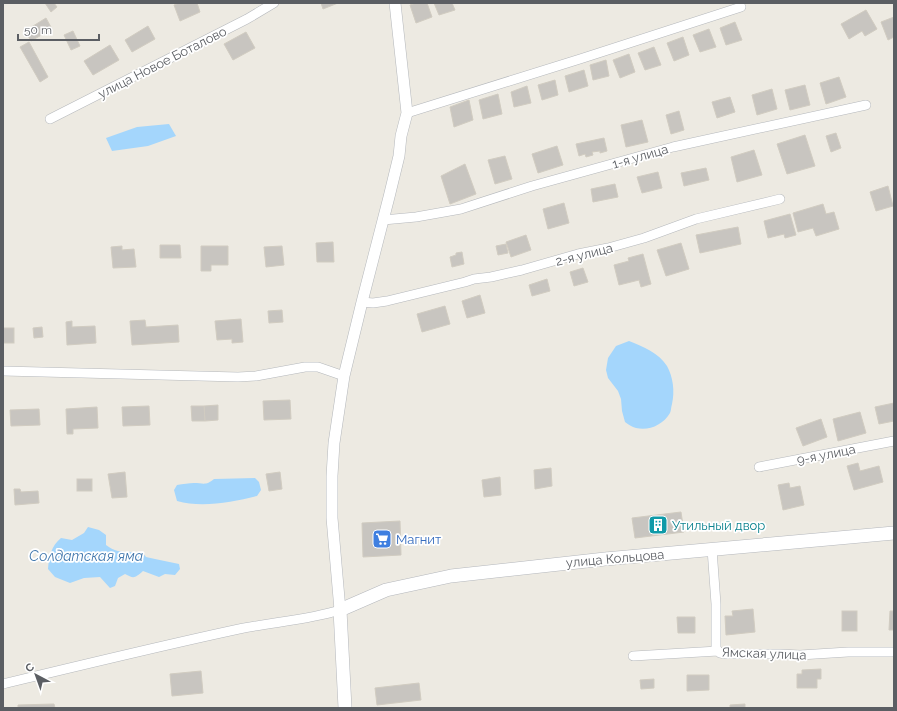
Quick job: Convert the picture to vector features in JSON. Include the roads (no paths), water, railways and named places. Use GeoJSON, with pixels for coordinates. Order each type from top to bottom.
{"type":"FeatureCollection","features":[{"type":"Feature","properties":{"kind":"main road","name":"улица Кольцова"},"geometry":{"type":"LineString","coordinates":[[340,610],[386,590],[451,576],[604,558],[894,533]]}},
{"type":"Feature","properties":{"kind":"main road"},"geometry":{"type":"LineString","coordinates":[[340,610],[345,708]]}},
{"type":"Feature","properties":{"kind":"street","name":"улица Новое Боталово"},"geometry":{"type":"LineString","coordinates":[[50,119],[247,20],[274,3]]}},
{"type":"Feature","properties":{"kind":"street"},"geometry":{"type":"LineString","coordinates":[[3,684],[160,646],[256,625],[324,615],[340,610],[332,518],[334,443],[344,376],[399,156],[401,136],[407,113],[395,3]]}},
{"type":"Feature","properties":{"kind":"street"},"geometry":{"type":"LineString","coordinates":[[407,113],[741,7]]}},
{"type":"Feature","properties":{"kind":"street","name":"1-я улица"},"geometry":{"type":"LineString","coordinates":[[383,220],[416,217],[461,209],[532,186],[673,147],[866,105]]}},
{"type":"Feature","properties":{"kind":"street","name":"2-я улица"},"geometry":{"type":"LineString","coordinates":[[362,302],[373,303],[387,301],[474,279],[522,270],[578,254],[608,248],[644,238],[696,219],[780,199]]}},
{"type":"Feature","properties":{"kind":"street"},"geometry":{"type":"LineString","coordinates":[[3,371],[238,377],[256,376],[305,367],[318,367],[344,376]]}},
{"type":"Feature","properties":{"kind":"street","name":"9-я улица"},"geometry":{"type":"LineString","coordinates":[[758,467],[894,441]]}},
{"type":"Feature","properties":{"kind":"street"},"geometry":{"type":"LineString","coordinates":[[712,549],[716,604],[716,648],[718,651]]}},
{"type":"Feature","properties":{"kind":"street","name":"Ямская улица"},"geometry":{"type":"LineString","coordinates":[[633,656],[718,651],[726,654],[800,655],[848,652],[894,652]]}},
{"type":"Feature","properties":{"kind":"water"},"geometry":{"type":"Polygon","coordinates":[[[169,124],[176,136],[148,146],[112,151],[106,138],[137,127],[169,124]]]}},
{"type":"Feature","properties":{"kind":"water"},"geometry":{"type":"Polygon","coordinates":[[[629,341],[660,357],[667,366],[672,379],[673,399],[670,413],[664,421],[651,428],[636,428],[625,422],[618,391],[608,378],[606,370],[608,358],[616,346],[629,341]]]}},
{"type":"Feature","properties":{"kind":"water"},"geometry":{"type":"Polygon","coordinates":[[[255,478],[259,482],[261,490],[257,496],[228,502],[197,504],[177,501],[174,490],[177,485],[192,483],[202,484],[214,479],[255,478]]]}},
{"type":"Feature","properties":{"kind":"water","name":"Солдатская яма"},"geometry":{"type":"Polygon","coordinates":[[[88,527],[99,530],[106,535],[106,545],[114,550],[123,552],[142,552],[146,557],[179,564],[180,569],[175,575],[165,574],[159,577],[143,571],[134,577],[130,577],[125,574],[118,578],[115,586],[110,588],[100,577],[84,578],[70,583],[55,577],[48,569],[53,548],[61,538],[72,540],[84,533],[88,527]]]}},
{"type":"Feature","properties":{"kind":"place","name":"Утильный двор"},"geometry":{"type":"Point","coordinates":[658,525]}},
{"type":"Feature","properties":{"kind":"place","name":"Магнит"},"geometry":{"type":"Point","coordinates":[382,539]}}]}
